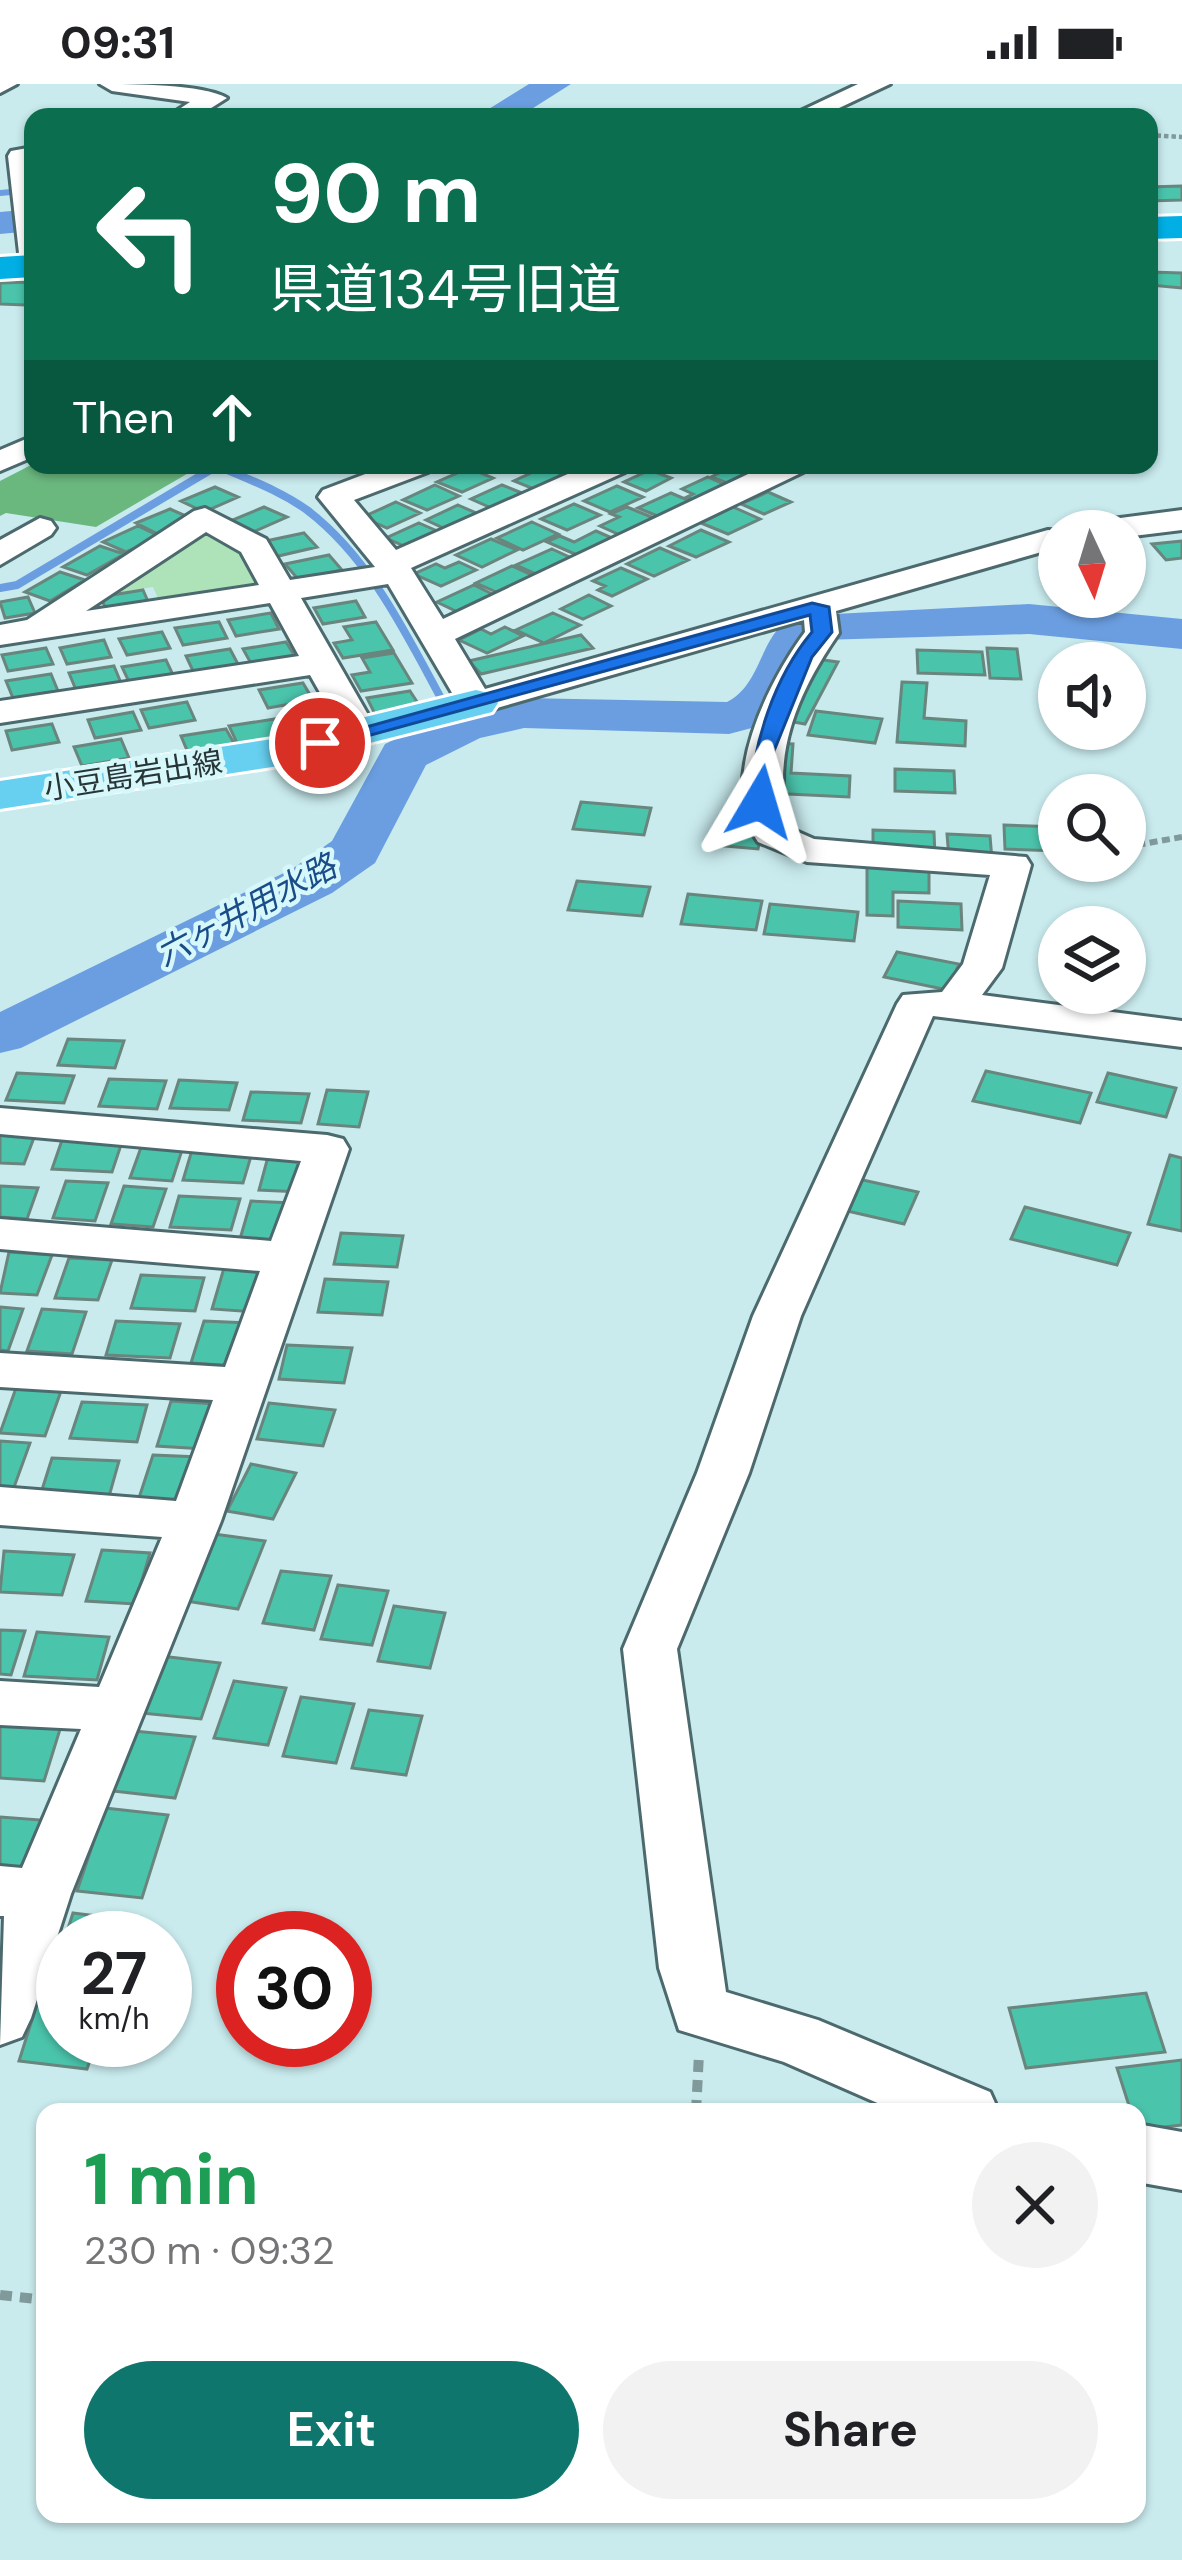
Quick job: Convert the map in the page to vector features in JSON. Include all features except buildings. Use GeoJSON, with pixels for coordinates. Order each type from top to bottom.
{"type":"FeatureCollection","features":[{"type":"Feature","properties":{"kind":"main road","name":"小豆島岩出線"},"geometry":{"type":"LineString","coordinates":[[0,795],[279,752],[476,703]]}},
{"type":"Feature","properties":{"kind":"street"},"geometry":{"type":"LineString","coordinates":[[112,84],[215,98],[196,108]]}},
{"type":"Feature","properties":{"kind":"street"},"geometry":{"type":"LineString","coordinates":[[821,108],[873,85]]}},
{"type":"Feature","properties":{"kind":"street"},"geometry":{"type":"LineString","coordinates":[[24,155],[20,156],[24,186]]}},
{"type":"Feature","properties":{"kind":"street"},"geometry":{"type":"LineString","coordinates":[[394,474],[334,497],[381,573],[438,634],[476,703],[822,620],[1038,544]]}},
{"type":"Feature","properties":{"kind":"street"},"geometry":{"type":"LineString","coordinates":[[0,635],[381,573],[595,474]]}},
{"type":"Feature","properties":{"kind":"street"},"geometry":{"type":"LineString","coordinates":[[438,634],[773,474]]}},
{"type":"Feature","properties":{"kind":"street"},"geometry":{"type":"LineString","coordinates":[[40,627],[205,518],[254,546],[361,734]]}},
{"type":"Feature","properties":{"kind":"street"},"geometry":{"type":"LineString","coordinates":[[1146,525],[1182,520]]}},
{"type":"Feature","properties":{"kind":"street"},"geometry":{"type":"LineString","coordinates":[[0,555],[40,529]]}},
{"type":"Feature","properties":{"kind":"street"},"geometry":{"type":"LineString","coordinates":[[822,620],[764,751],[760,802],[772,834],[807,850],[1012,865],[982,968],[964,985],[958,1004]]}},
{"type":"Feature","properties":{"kind":"street"},"geometry":{"type":"LineString","coordinates":[[0,712],[320,663]]}},
{"type":"Feature","properties":{"kind":"street"},"geometry":{"type":"LineString","coordinates":[[946,2103],[796,2039],[701,2012],[688,1968],[650,1648],[723,1473],[777,1316],[831,1187],[918,1004],[958,1004],[1182,1034]]}},
{"type":"Feature","properties":{"kind":"street"},"geometry":{"type":"LineString","coordinates":[[0,1121],[327,1149],[195,1521],[114,1709],[20,1892],[0,2018]]}},
{"type":"Feature","properties":{"kind":"street"},"geometry":{"type":"LineString","coordinates":[[0,1234],[287,1258]]}},
{"type":"Feature","properties":{"kind":"street"},"geometry":{"type":"LineString","coordinates":[[0,1370],[242,1385]]}},
{"type":"Feature","properties":{"kind":"street"},"geometry":{"type":"LineString","coordinates":[[0,1506],[195,1521]]}},
{"type":"Feature","properties":{"kind":"street"},"geometry":{"type":"LineString","coordinates":[[0,1703],[114,1709]]}},
{"type":"Feature","properties":{"kind":"street"},"geometry":{"type":"LineString","coordinates":[[1146,2155],[1182,2161]]}},
{"type":"Feature","properties":{"kind":"path"},"geometry":{"type":"LineString","coordinates":[[1146,844],[1182,836]]}},
{"type":"Feature","properties":{"kind":"path"},"geometry":{"type":"LineString","coordinates":[[696,2103],[701,2012]]}},
{"type":"Feature","properties":{"kind":"path"},"geometry":{"type":"LineString","coordinates":[[0,2295],[36,2299]]}},
{"type":"Feature","properties":{"kind":"green space"},"geometry":{"type":"Polygon","coordinates":[[[24,469],[24,474],[187,474],[96,527],[6,513],[0,516],[0,481],[24,469]]]}},
{"type":"Feature","properties":{"kind":"green space"},"geometry":{"type":"Polygon","coordinates":[[[201,527],[246,548],[265,582],[259,588],[160,603],[153,587],[92,597],[201,527]]]}},
{"type":"Feature","properties":{"kind":"waterway"},"geometry":{"type":"LineString","coordinates":[[510,108],[554,84]]}},
{"type":"Feature","properties":{"kind":"waterway"},"geometry":{"type":"LineString","coordinates":[[0,193],[24,191]]}},
{"type":"Feature","properties":{"kind":"waterway"},"geometry":{"type":"LineString","coordinates":[[0,223],[24,221]]}},
{"type":"Feature","properties":{"kind":"waterway"},"geometry":{"type":"LineString","coordinates":[[0,588],[17,585],[204,474]]}},
{"type":"Feature","properties":{"kind":"waterway"},"geometry":{"type":"LineString","coordinates":[[236,474],[307,510],[354,556],[393,612],[458,729]]}},
{"type":"Feature","properties":{"kind":"waterway","name":"六ヶ井用水路"},"geometry":{"type":"LineString","coordinates":[[0,1035],[312,881],[355,851],[404,755],[464,726],[524,713],[729,718],[745,714],[767,698],[799,632],[813,626],[1029,619],[1182,634]]}},
{"type":"Feature","properties":{"kind":"route"},"geometry":{"type":"LineString","coordinates":[[320,743],[819,607],[822,632],[803,656],[764,751],[760,802]]}}]}
